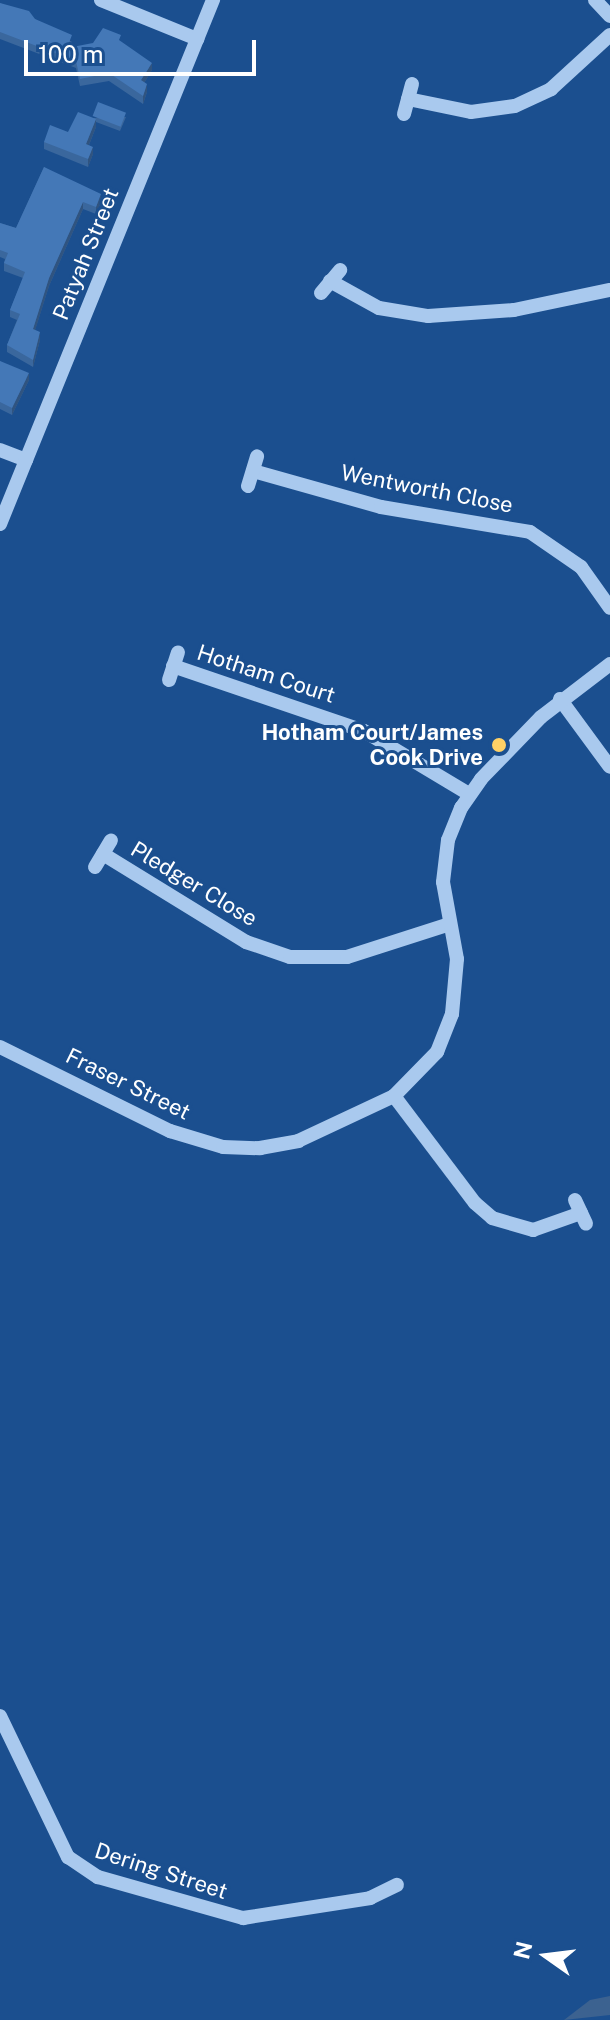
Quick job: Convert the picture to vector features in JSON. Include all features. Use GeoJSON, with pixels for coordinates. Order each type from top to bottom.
{"type":"FeatureCollection","features":[{"type":"Feature","properties":{"kind":"street"},"geometry":{"type":"LineString","coordinates":[[101,0],[197,39]]}},
{"type":"Feature","properties":{"kind":"street","name":"Patyah Street"},"geometry":{"type":"LineString","coordinates":[[0,524],[213,0]]}},
{"type":"Feature","properties":{"kind":"street"},"geometry":{"type":"LineString","coordinates":[[595,0],[610,16]]}},
{"type":"Feature","properties":{"kind":"street"},"geometry":{"type":"LineString","coordinates":[[408,99],[471,112],[515,106],[551,89],[610,35]]}},
{"type":"Feature","properties":{"kind":"street"},"geometry":{"type":"LineString","coordinates":[[404,114],[412,84]]}},
{"type":"Feature","properties":{"kind":"street"},"geometry":{"type":"LineString","coordinates":[[330,281],[379,308],[428,316],[514,310],[610,290]]}},
{"type":"Feature","properties":{"kind":"street"},"geometry":{"type":"LineString","coordinates":[[0,450],[26,460]]}},
{"type":"Feature","properties":{"kind":"street"},"geometry":{"type":"LineString","coordinates":[[248,486],[257,456]]}},
{"type":"Feature","properties":{"kind":"street","name":"Wentworth Close"},"geometry":{"type":"LineString","coordinates":[[253,471],[381,507],[530,532],[581,567],[610,608]]}},
{"type":"Feature","properties":{"kind":"street"},"geometry":{"type":"LineString","coordinates":[[581,1213],[533,1230],[492,1218],[475,1203],[394,1096],[437,1052],[452,1014],[458,977],[444,861],[469,794],[560,699],[610,664]]}},
{"type":"Feature","properties":{"kind":"street","name":"Hotham Court"},"geometry":{"type":"LineString","coordinates":[[173,666],[364,731],[469,794]]}},
{"type":"Feature","properties":{"kind":"street"},"geometry":{"type":"LineString","coordinates":[[560,699],[610,767]]}},
{"type":"Feature","properties":{"kind":"street","name":"Pledger Close"},"geometry":{"type":"LineString","coordinates":[[95,867],[111,840]]}},
{"type":"Feature","properties":{"kind":"street","name":"Pledger Close"},"geometry":{"type":"LineString","coordinates":[[103,854],[246,942],[290,957],[347,957],[450,924]]}},
{"type":"Feature","properties":{"kind":"street","name":"Fraser Street"},"geometry":{"type":"LineString","coordinates":[[0,1047],[170,1131],[241,1148],[298,1141],[394,1096]]}},
{"type":"Feature","properties":{"kind":"street","name":"Dering Street"},"geometry":{"type":"LineString","coordinates":[[0,1716],[61,1845],[85,1872],[243,1918],[370,1898],[397,1885]]}},
{"type":"Feature","properties":{"kind":"water"},"geometry":{"type":"Polygon","coordinates":[[[610,1996],[610,2015],[564,2020],[590,2000],[610,1996]]]}},
{"type":"Feature","properties":{"kind":"building"},"geometry":{"type":"Polygon","coordinates":[[[0,3],[29,11],[35,19],[72,35],[67,48],[93,43],[103,28],[121,35],[119,40],[152,63],[141,80],[147,84],[143,96],[109,73],[80,79],[76,61],[0,32],[0,3]]]}},
{"type":"Feature","properties":{"kind":"building"},"geometry":{"type":"Polygon","coordinates":[[[98,102],[126,113],[121,127],[93,116],[98,102]]]}},
{"type":"Feature","properties":{"kind":"building"},"geometry":{"type":"Polygon","coordinates":[[[78,112],[96,119],[86,144],[93,147],[88,159],[44,142],[50,125],[68,132],[78,112]]]}},
{"type":"Feature","properties":{"kind":"building"},"geometry":{"type":"Polygon","coordinates":[[[44,167],[101,194],[96,207],[83,202],[49,278],[33,329],[40,332],[33,360],[7,345],[20,314],[10,310],[25,272],[4,263],[8,253],[0,250],[0,223],[16,228],[44,167]]]}},
{"type":"Feature","properties":{"kind":"building"},"geometry":{"type":"Polygon","coordinates":[[[0,361],[29,373],[12,408],[0,402],[0,361]]]}},
{"type":"Feature","properties":{"kind":"place","name":"Hotham Court/James Cook Drive"},"geometry":{"type":"Point","coordinates":[499,745]}}]}
